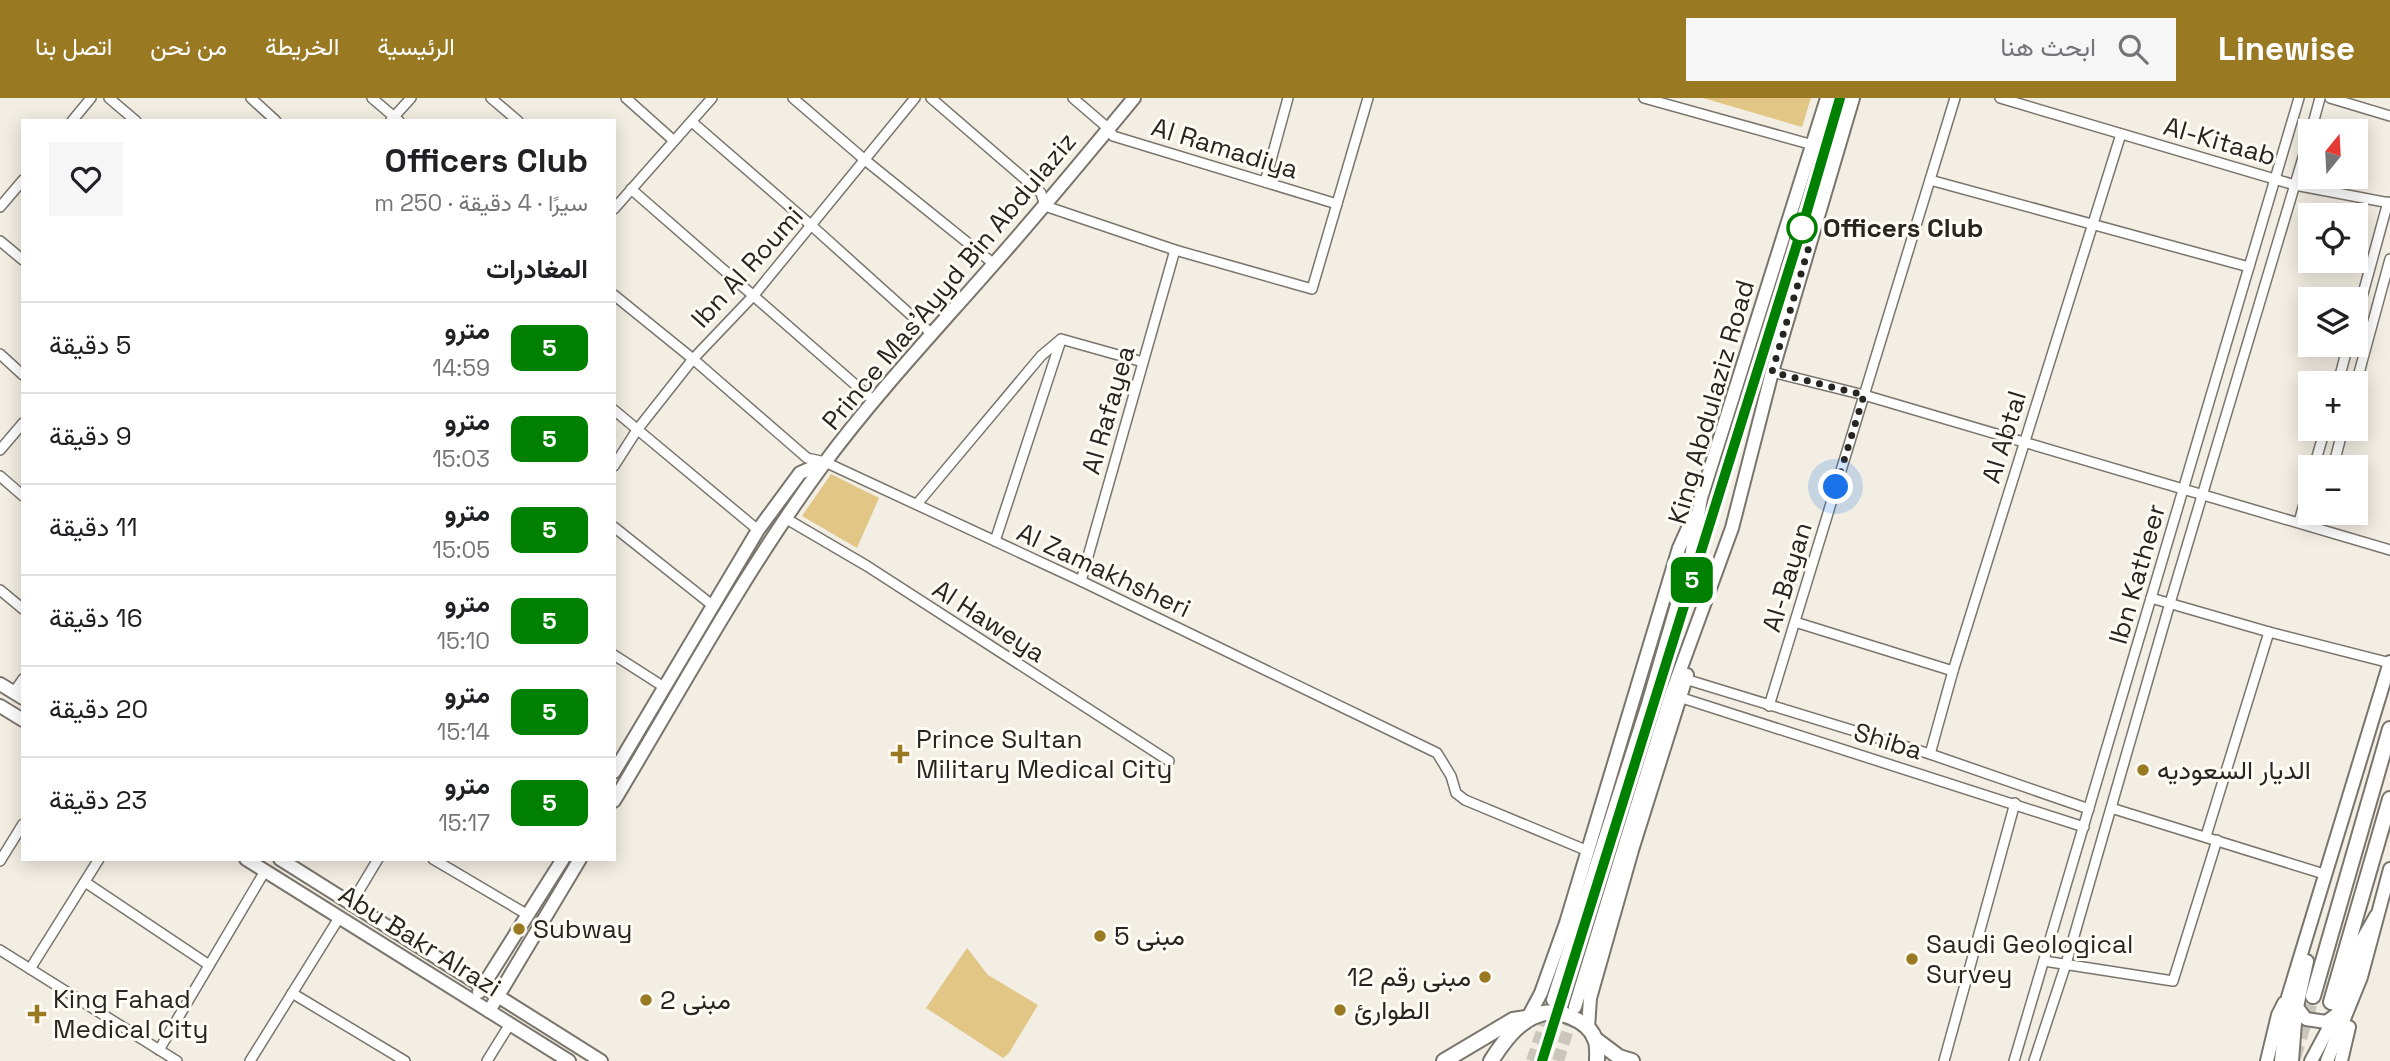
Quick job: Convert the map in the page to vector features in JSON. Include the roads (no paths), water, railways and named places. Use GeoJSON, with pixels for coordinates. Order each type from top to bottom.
{"type":"FeatureCollection","features":[{"type":"Feature","properties":{"kind":"main road","name":"Prince Mas'Ayyd Bin Abdulaziz"},"geometry":{"type":"LineString","coordinates":[[616,798],[785,518],[825,462],[874,401],[1045,206],[1134,98]]}},
{"type":"Feature","properties":{"kind":"main road","name":"King Abdulaziz Road"},"geometry":{"type":"LineString","coordinates":[[1553,1000],[1691,558],[1701,498],[1827,98]]}},
{"type":"Feature","properties":{"kind":"main road","name":"King Abdulaziz Road"},"geometry":{"type":"LineString","coordinates":[[1575,1007],[1671,695],[1732,528],[1772,372],[1853,98]]}},
{"type":"Feature","properties":{"kind":"main road"},"geometry":{"type":"LineString","coordinates":[[616,764],[758,530],[800,473],[825,462]]}},
{"type":"Feature","properties":{"kind":"main road"},"geometry":{"type":"LineString","coordinates":[[1490,1061],[1501,1046],[1530,1018],[1541,993],[1588,851],[1679,548],[1701,498]]}},
{"type":"Feature","properties":{"kind":"main road"},"geometry":{"type":"LineString","coordinates":[[1597,1061],[1590,999],[1632,850],[1732,528]]}},
{"type":"Feature","properties":{"kind":"main road"},"geometry":{"type":"LineString","coordinates":[[680,660],[689,661],[694,667]]}},
{"type":"Feature","properties":{"kind":"main road"},"geometry":{"type":"LineString","coordinates":[[2281,1061],[2324,874],[2390,663]]}},
{"type":"Feature","properties":{"kind":"main road"},"geometry":{"type":"LineString","coordinates":[[0,684],[18,695]]}},
{"type":"Feature","properties":{"kind":"main road"},"geometry":{"type":"LineString","coordinates":[[0,706],[21,719]]}},
{"type":"Feature","properties":{"kind":"main road"},"geometry":{"type":"LineString","coordinates":[[2313,996],[2390,729]]}},
{"type":"Feature","properties":{"kind":"main road"},"geometry":{"type":"LineString","coordinates":[[2330,1002],[2390,799]]}},
{"type":"Feature","properties":{"kind":"main road","name":"Abu Bakr Alrazi"},"geometry":{"type":"LineString","coordinates":[[249,861],[569,1061]]}},
{"type":"Feature","properties":{"kind":"main road","name":"Abu Bakr Alrazi"},"geometry":{"type":"LineString","coordinates":[[283,861],[601,1061]]}},
{"type":"Feature","properties":{"kind":"main road"},"geometry":{"type":"LineString","coordinates":[[473,1001],[562,861]]}},
{"type":"Feature","properties":{"kind":"main road"},"geometry":{"type":"LineString","coordinates":[[489,1011],[579,861]]}},
{"type":"Feature","properties":{"kind":"main road"},"geometry":{"type":"LineString","coordinates":[[2341,1061],[2390,869]]}},
{"type":"Feature","properties":{"kind":"main road"},"geometry":{"type":"LineString","coordinates":[[2311,1061],[2343,1002],[2361,942],[2376,916]]}},
{"type":"Feature","properties":{"kind":"main road"},"geometry":{"type":"LineString","coordinates":[[2327,1061],[2361,978]]}},
{"type":"Feature","properties":{"kind":"main road"},"geometry":{"type":"LineString","coordinates":[[2293,1002],[2301,1015],[2313,1022],[2333,1020]]}},
{"type":"Feature","properties":{"kind":"main road"},"geometry":{"type":"LineString","coordinates":[[2267,1061],[2278,1015],[2293,1002]]}},
{"type":"Feature","properties":{"kind":"main road"},"geometry":{"type":"LineString","coordinates":[[2292,1061],[2293,1002]]}},
{"type":"Feature","properties":{"kind":"main road"},"geometry":{"type":"LineString","coordinates":[[1444,1061],[1513,1020],[1552,1012],[1566,1016],[1592,1034],[1605,1049],[1632,1061]]}},
{"type":"Feature","properties":{"kind":"street"},"geometry":{"type":"LineString","coordinates":[[74,119],[91,98]]}},
{"type":"Feature","properties":{"kind":"street"},"geometry":{"type":"LineString","coordinates":[[109,98],[134,119]]}},
{"type":"Feature","properties":{"kind":"street"},"geometry":{"type":"LineString","coordinates":[[251,98],[274,119]]}},
{"type":"Feature","properties":{"kind":"street"},"geometry":{"type":"LineString","coordinates":[[372,98],[395,119],[411,98]]}},
{"type":"Feature","properties":{"kind":"street"},"geometry":{"type":"LineString","coordinates":[[626,98],[673,140]]}},
{"type":"Feature","properties":{"kind":"street"},"geometry":{"type":"LineString","coordinates":[[616,204],[712,98]]}},
{"type":"Feature","properties":{"kind":"street"},"geometry":{"type":"LineString","coordinates":[[793,98],[994,264]]}},
{"type":"Feature","properties":{"kind":"street","name":"Ibn Al Roumi"},"geometry":{"type":"LineString","coordinates":[[616,463],[693,359],[754,295],[813,226],[915,98]]}},
{"type":"Feature","properties":{"kind":"street"},"geometry":{"type":"LineString","coordinates":[[931,98],[1041,193],[1045,206],[1175,250],[1312,289],[1368,98]]}},
{"type":"Feature","properties":{"kind":"street","name":"Al Ramadiya"},"geometry":{"type":"LineString","coordinates":[[1073,98],[1109,129],[1113,136],[1337,205]]}},
{"type":"Feature","properties":{"kind":"street"},"geometry":{"type":"LineString","coordinates":[[1265,182],[1288,98]]}},
{"type":"Feature","properties":{"kind":"street"},"geometry":{"type":"LineString","coordinates":[[1644,98],[1813,145]]}},
{"type":"Feature","properties":{"kind":"street","name":"Al-Bayan"},"geometry":{"type":"LineString","coordinates":[[1769,706],[1955,98]]}},
{"type":"Feature","properties":{"kind":"street","name":"Al-Kitaab"},"geometry":{"type":"LineString","coordinates":[[2000,98],[2295,185],[2389,203]]}},
{"type":"Feature","properties":{"kind":"street","name":"Ibn Katheer"},"geometry":{"type":"LineString","coordinates":[[2014,1061],[2299,98]]}},
{"type":"Feature","properties":{"kind":"street","name":"Ibn Katheer"},"geometry":{"type":"LineString","coordinates":[[2314,119],[2320,98]]}},
{"type":"Feature","properties":{"kind":"street"},"geometry":{"type":"LineString","coordinates":[[2330,98],[2390,116]]}},
{"type":"Feature","properties":{"kind":"street"},"geometry":{"type":"LineString","coordinates":[[497,100],[516,119]]}},
{"type":"Feature","properties":{"kind":"street"},"geometry":{"type":"LineString","coordinates":[[692,122],[813,226],[932,334]]}},
{"type":"Feature","properties":{"kind":"street","name":"Al Abtal"},"geometry":{"type":"LineString","coordinates":[[1930,754],[2121,134]]}},
{"type":"Feature","properties":{"kind":"street","name":"Ibn Katheer"},"geometry":{"type":"LineString","coordinates":[[2034,1061],[2066,964],[2169,603],[2204,494],[2298,174]]}},
{"type":"Feature","properties":{"kind":"street"},"geometry":{"type":"LineString","coordinates":[[1930,180],[2249,267]]}},
{"type":"Feature","properties":{"kind":"street"},"geometry":{"type":"LineString","coordinates":[[0,207],[21,182]]}},
{"type":"Feature","properties":{"kind":"street"},"geometry":{"type":"LineString","coordinates":[[631,189],[874,401]]}},
{"type":"Feature","properties":{"kind":"street"},"geometry":{"type":"LineString","coordinates":[[2365,287],[2389,203]]}},
{"type":"Feature","properties":{"kind":"street"},"geometry":{"type":"LineString","coordinates":[[0,241],[21,258]]}},
{"type":"Feature","properties":{"kind":"street","name":"Al Rafayea"},"geometry":{"type":"LineString","coordinates":[[1081,581],[1175,250]]}},
{"type":"Feature","properties":{"kind":"street"},"geometry":{"type":"LineString","coordinates":[[2360,371],[2390,259]]}},
{"type":"Feature","properties":{"kind":"street","name":"Al Zamakhsheri"},"geometry":{"type":"LineString","coordinates":[[616,297],[807,458],[825,462],[917,504],[1437,753],[1451,776],[1455,793],[1465,800],[1588,851]]}},
{"type":"Feature","properties":{"kind":"street"},"geometry":{"type":"LineString","coordinates":[[1061,339],[1143,362]]}},
{"type":"Feature","properties":{"kind":"street"},"geometry":{"type":"LineString","coordinates":[[917,504],[1041,356],[1061,339]]}},
{"type":"Feature","properties":{"kind":"street"},"geometry":{"type":"LineString","coordinates":[[995,541],[1061,339]]}},
{"type":"Feature","properties":{"kind":"street"},"geometry":{"type":"LineString","coordinates":[[0,355],[21,372]]}},
{"type":"Feature","properties":{"kind":"street"},"geometry":{"type":"LineString","coordinates":[[1772,372],[1864,395],[2298,522]]}},
{"type":"Feature","properties":{"kind":"street"},"geometry":{"type":"LineString","coordinates":[[616,412],[758,530]]}},
{"type":"Feature","properties":{"kind":"street"},"geometry":{"type":"LineString","coordinates":[[0,450],[21,426]]}},
{"type":"Feature","properties":{"kind":"street"},"geometry":{"type":"LineString","coordinates":[[0,476],[21,494]]}},
{"type":"Feature","properties":{"kind":"street","name":"Al Haweya"},"geometry":{"type":"LineString","coordinates":[[785,518],[867,566],[1169,761]]}},
{"type":"Feature","properties":{"kind":"street"},"geometry":{"type":"LineString","coordinates":[[2309,525],[2390,550]]}},
{"type":"Feature","properties":{"kind":"street"},"geometry":{"type":"LineString","coordinates":[[616,529],[712,606]]}},
{"type":"Feature","properties":{"kind":"street"},"geometry":{"type":"LineString","coordinates":[[0,590],[21,607]]}},
{"type":"Feature","properties":{"kind":"street"},"geometry":{"type":"LineString","coordinates":[[2151,597],[2269,632],[2390,663]]}},
{"type":"Feature","properties":{"kind":"street"},"geometry":{"type":"LineString","coordinates":[[1795,622],[1954,671]]}},
{"type":"Feature","properties":{"kind":"street"},"geometry":{"type":"LineString","coordinates":[[2206,836],[2269,632]]}},
{"type":"Feature","properties":{"kind":"street"},"geometry":{"type":"LineString","coordinates":[[616,656],[664,687]]}},
{"type":"Feature","properties":{"kind":"street","name":"Shiba"},"geometry":{"type":"LineString","coordinates":[[1685,679],[1930,754],[2089,809]]}},
{"type":"Feature","properties":{"kind":"street","name":"Shiba"},"geometry":{"type":"LineString","coordinates":[[1679,697],[2084,827]]}},
{"type":"Feature","properties":{"kind":"street"},"geometry":{"type":"LineString","coordinates":[[1944,1061],[2015,803]]}},
{"type":"Feature","properties":{"kind":"street"},"geometry":{"type":"LineString","coordinates":[[2111,808],[2324,874]]}},
{"type":"Feature","properties":{"kind":"street"},"geometry":{"type":"LineString","coordinates":[[0,861],[21,827]]}},
{"type":"Feature","properties":{"kind":"street"},"geometry":{"type":"LineString","coordinates":[[2045,961],[2173,981],[2217,840]]}},
{"type":"Feature","properties":{"kind":"street"},"geometry":{"type":"LineString","coordinates":[[30,969],[98,861]]}},
{"type":"Feature","properties":{"kind":"street"},"geometry":{"type":"LineString","coordinates":[[351,904],[377,861]]}},
{"type":"Feature","properties":{"kind":"street"},"geometry":{"type":"LineString","coordinates":[[436,861],[528,915]]}},
{"type":"Feature","properties":{"kind":"street"},"geometry":{"type":"LineString","coordinates":[[159,1050],[265,871]]}},
{"type":"Feature","properties":{"kind":"street"},"geometry":{"type":"LineString","coordinates":[[85,882],[209,965]]}},
{"type":"Feature","properties":{"kind":"street"},"geometry":{"type":"LineString","coordinates":[[250,1061],[339,918]]}},
{"type":"Feature","properties":{"kind":"street"},"geometry":{"type":"LineString","coordinates":[[0,950],[177,1061]]}},
{"type":"Feature","properties":{"kind":"street"},"geometry":{"type":"LineString","coordinates":[[292,993],[405,1061]]}},
{"type":"Feature","properties":{"kind":"street"},"geometry":{"type":"LineString","coordinates":[[487,1061],[510,1024]]}},
{"type":"Feature","properties":{"kind":"tunnel"},"geometry":{"type":"LineString","coordinates":[[2294,1058],[2313,996]]}},
{"type":"Feature","properties":{"kind":"tunnel"},"geometry":{"type":"LineString","coordinates":[[1532,1061],[1550,1007]]}},
{"type":"Feature","properties":{"kind":"tunnel"},"geometry":{"type":"LineString","coordinates":[[1558,1061],[1575,1008]]}},
{"type":"Feature","properties":{"kind":"metro line","name":"5"},"geometry":{"type":"LineString","coordinates":[[1542,1061],[1802,228],[1840,98]]}},
{"type":"Feature","properties":{"kind":"place","name":"Officers Club"},"geometry":{"type":"Point","coordinates":[1802,228]}},
{"type":"Feature","properties":{"kind":"place","name":"Prince Sultan Military Medical City"},"geometry":{"type":"Point","coordinates":[900,754]}},
{"type":"Feature","properties":{"kind":"place","name":"الديار السعوديه"},"geometry":{"type":"Point","coordinates":[2143,770]}},
{"type":"Feature","properties":{"kind":"place","name":"Subway"},"geometry":{"type":"Point","coordinates":[519,929]}},
{"type":"Feature","properties":{"kind":"place","name":"مبنى 5"},"geometry":{"type":"Point","coordinates":[1100,936]}},
{"type":"Feature","properties":{"kind":"place","name":"Saudi Geological Survey"},"geometry":{"type":"Point","coordinates":[1912,959]}},
{"type":"Feature","properties":{"kind":"place","name":"مبنى رقم 12"},"geometry":{"type":"Point","coordinates":[1485,977]}},
{"type":"Feature","properties":{"kind":"place","name":"مبنى 2"},"geometry":{"type":"Point","coordinates":[646,1000]}},
{"type":"Feature","properties":{"kind":"place","name":"الطوارئ"},"geometry":{"type":"Point","coordinates":[1340,1010]}},
{"type":"Feature","properties":{"kind":"place","name":"King Fahad Medical City"},"geometry":{"type":"Point","coordinates":[37,1014]}}]}
